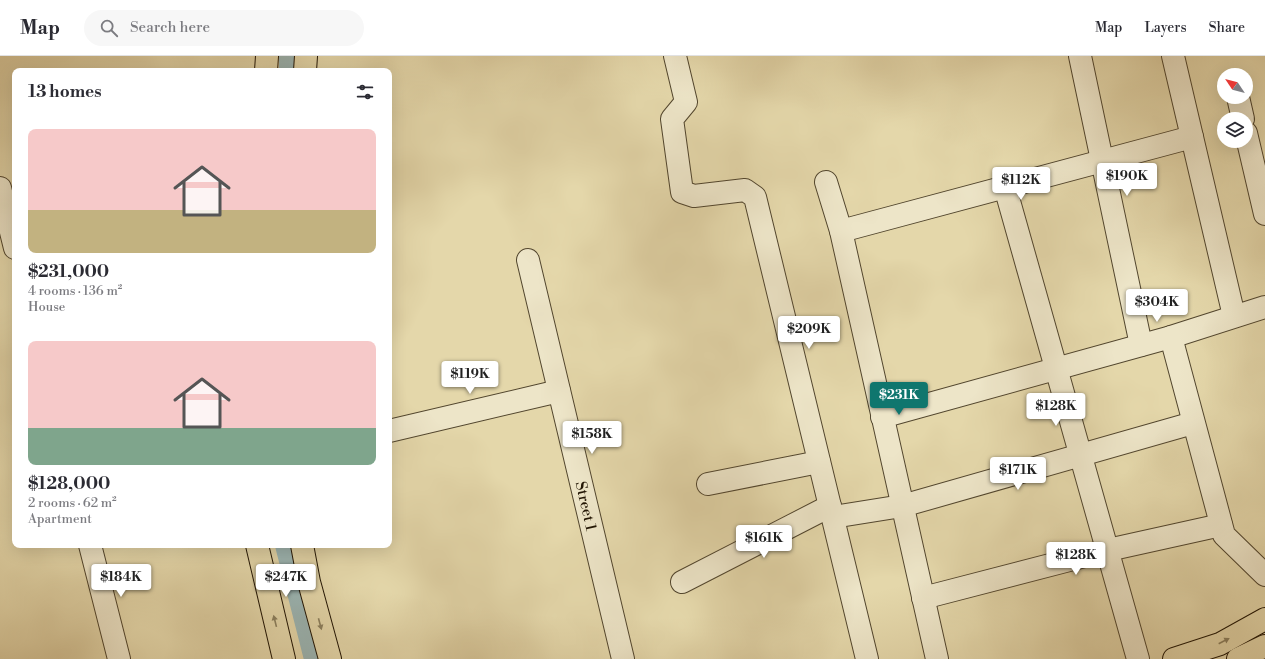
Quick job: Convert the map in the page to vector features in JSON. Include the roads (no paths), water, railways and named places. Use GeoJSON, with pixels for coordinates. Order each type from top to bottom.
{"type":"FeatureCollection","features":[{"type":"Feature","properties":{"kind":"main road"},"geometry":{"type":"LineString","coordinates":[[266,68],[267,56]]}},
{"type":"Feature","properties":{"kind":"main road"},"geometry":{"type":"LineString","coordinates":[[305,68],[306,56]]}},
{"type":"Feature","properties":{"kind":"main road"},"geometry":{"type":"LineString","coordinates":[[258,548],[284,659]]}},
{"type":"Feature","properties":{"kind":"main road"},"geometry":{"type":"LineString","coordinates":[[303,548],[309,582],[330,659]]}},
{"type":"Feature","properties":{"kind":"main road"},"geometry":{"type":"LineString","coordinates":[[1174,659],[1220,644],[1265,619]]}},
{"type":"Feature","properties":{"kind":"main road"},"geometry":{"type":"LineString","coordinates":[[1238,659],[1265,646]]}},
{"type":"Feature","properties":{"kind":"street"},"geometry":{"type":"LineString","coordinates":[[675,56],[686,102],[672,119],[682,192],[694,196],[745,190],[755,197],[867,659]]}},
{"type":"Feature","properties":{"kind":"street"},"geometry":{"type":"LineString","coordinates":[[1080,56],[1141,345]]}},
{"type":"Feature","properties":{"kind":"street"},"geometry":{"type":"LineString","coordinates":[[1173,56],[1234,316]]}},
{"type":"Feature","properties":{"kind":"street"},"geometry":{"type":"LineString","coordinates":[[841,231],[1192,137]]}},
{"type":"Feature","properties":{"kind":"street"},"geometry":{"type":"LineString","coordinates":[[1250,148],[1265,214]]}},
{"type":"Feature","properties":{"kind":"street"},"geometry":{"type":"LineString","coordinates":[[826,182],[841,231],[937,659]]}},
{"type":"Feature","properties":{"kind":"street"},"geometry":{"type":"LineString","coordinates":[[1005,187],[1138,659]]}},
{"type":"Feature","properties":{"kind":"street"},"geometry":{"type":"LineString","coordinates":[[0,188],[12,236]]}},
{"type":"Feature","properties":{"kind":"street","name":"Street 1"},"geometry":{"type":"LineString","coordinates":[[528,260],[622,659]]}},
{"type":"Feature","properties":{"kind":"street"},"geometry":{"type":"LineString","coordinates":[[882,418],[1171,337],[1265,307]]}},
{"type":"Feature","properties":{"kind":"street"},"geometry":{"type":"LineString","coordinates":[[1171,337],[1224,535],[1265,575]]}},
{"type":"Feature","properties":{"kind":"street"},"geometry":{"type":"LineString","coordinates":[[392,430],[559,391]]}},
{"type":"Feature","properties":{"kind":"street"},"geometry":{"type":"LineString","coordinates":[[682,582],[831,511],[902,506],[1082,456],[1193,423]]}},
{"type":"Feature","properties":{"kind":"street"},"geometry":{"type":"LineString","coordinates":[[708,484],[819,462]]}},
{"type":"Feature","properties":{"kind":"street"},"geometry":{"type":"LineString","coordinates":[[923,598],[1108,550],[1221,524]]}},
{"type":"Feature","properties":{"kind":"street"},"geometry":{"type":"LineString","coordinates":[[91,548],[119,659]]}},
{"type":"Feature","properties":{"kind":"waterway"},"geometry":{"type":"LineString","coordinates":[[289,56],[289,68]]}},
{"type":"Feature","properties":{"kind":"waterway"},"geometry":{"type":"LineString","coordinates":[[286,548],[314,659]]}}]}
